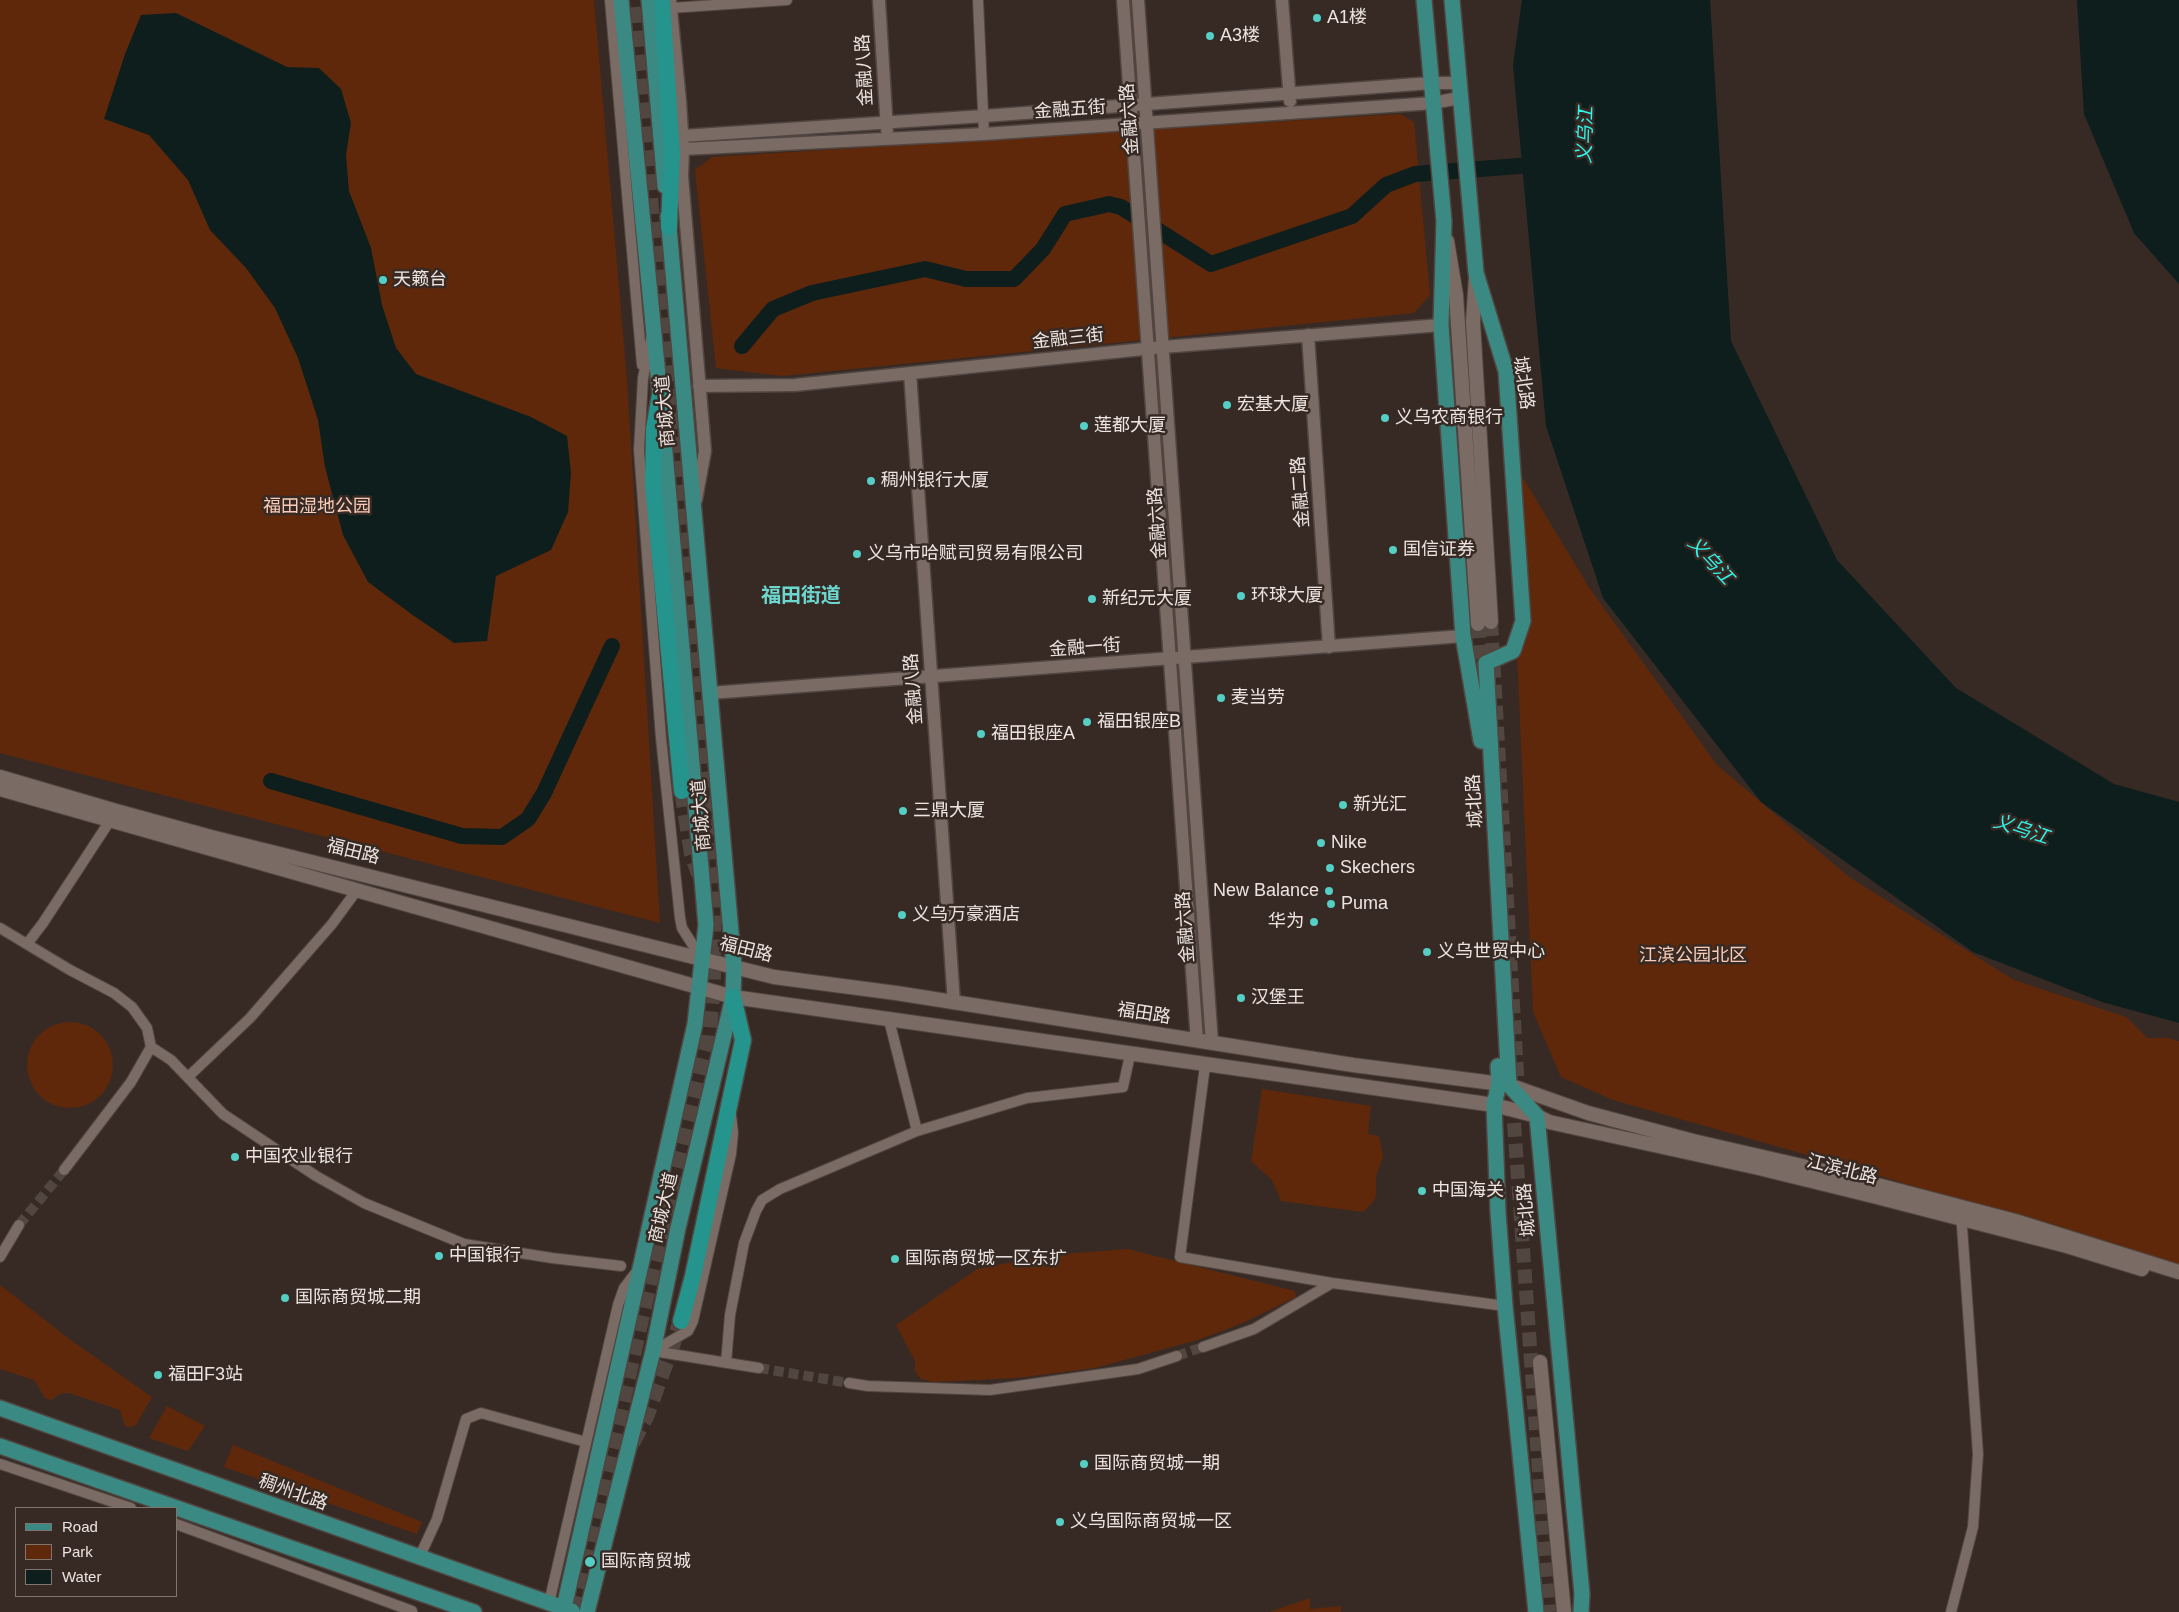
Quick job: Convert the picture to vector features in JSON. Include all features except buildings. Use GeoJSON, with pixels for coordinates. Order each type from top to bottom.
{"type":"FeatureCollection","features":[{"type":"Feature","properties":{"kind":"highway"},"geometry":{"type":"LineString","coordinates":[[668,3],[672,153],[669,227]]}},
{"type":"Feature","properties":{"kind":"highway"},"geometry":{"type":"LineString","coordinates":[[660,395],[654,429],[654,484],[682,791]]}},
{"type":"Feature","properties":{"kind":"highway"},"geometry":{"type":"LineString","coordinates":[[682,1321],[743,1040],[733,997]]}},
{"type":"Feature","properties":{"kind":"main road","name":"商城大道"},"geometry":{"type":"LineString","coordinates":[[567,1611],[695,1024],[706,925],[660,395],[621,0]]}},
{"type":"Feature","properties":{"kind":"main road","name":"商城大道"},"geometry":{"type":"LineString","coordinates":[[587,1612],[653,1351],[678,1228],[733,997],[734,967],[649,0]]}},
{"type":"Feature","properties":{"kind":"main road","name":"城北路"},"geometry":{"type":"LineString","coordinates":[[1424,0],[1443,214],[1441,325],[1463,636],[1481,734],[1504,1084]]}},
{"type":"Feature","properties":{"kind":"main road","name":"城北路"},"geometry":{"type":"LineString","coordinates":[[1452,0],[1476,273],[1506,371],[1522,621],[1512,651],[1486,663],[1504,1084],[1494,1106],[1505,1306],[1536,1612]]}},
{"type":"Feature","properties":{"kind":"main road"},"geometry":{"type":"LineString","coordinates":[[1443,214],[1456,295],[1485,623],[1473,322],[1476,273]]}},
{"type":"Feature","properties":{"kind":"main road","name":"福田路"},"geometry":{"type":"LineString","coordinates":[[0,777],[113,816],[356,890],[733,997],[1494,1106]]}},
{"type":"Feature","properties":{"kind":"main road","name":"福田路"},"geometry":{"type":"LineString","coordinates":[[0,789],[774,977],[1353,1065],[1504,1084]]}},
{"type":"Feature","properties":{"kind":"main road"},"geometry":{"type":"LineString","coordinates":[[1504,1084],[1537,1116]]}},
{"type":"Feature","properties":{"kind":"main road","name":"江滨北路"},"geometry":{"type":"LineString","coordinates":[[1504,1084],[1596,1116],[1693,1141],[1824,1171],[2179,1282]]}},
{"type":"Feature","properties":{"kind":"main road","name":"江滨北路"},"geometry":{"type":"LineString","coordinates":[[1494,1106],[1537,1116],[1549,1122],[2094,1244],[2179,1272]]}},
{"type":"Feature","properties":{"kind":"main road","name":"城北路"},"geometry":{"type":"LineString","coordinates":[[1537,1116],[1582,1594],[1581,1612]]}},
{"type":"Feature","properties":{"kind":"main road"},"geometry":{"type":"LineString","coordinates":[[1540,1362],[1564,1612]]}},
{"type":"Feature","properties":{"kind":"main road","name":"稠州北路"},"geometry":{"type":"LineString","coordinates":[[0,1408],[567,1611]]}},
{"type":"Feature","properties":{"kind":"main road"},"geometry":{"type":"LineString","coordinates":[[0,1446],[174,1507]]}},
{"type":"Feature","properties":{"kind":"main road"},"geometry":{"type":"LineString","coordinates":[[178,1508],[474,1612]]}},
{"type":"Feature","properties":{"kind":"street"},"geometry":{"type":"LineString","coordinates":[[610,0],[643,378],[640,459],[661,738],[680,918],[682,928],[701,958]]}},
{"type":"Feature","properties":{"kind":"street"},"geometry":{"type":"LineString","coordinates":[[694,509],[704,451],[682,176],[682,142],[668,3],[787,0]]}},
{"type":"Feature","properties":{"kind":"street","name":"金融八路"},"geometry":{"type":"LineString","coordinates":[[879,0],[888,137]]}},
{"type":"Feature","properties":{"kind":"street"},"geometry":{"type":"LineString","coordinates":[[978,0],[984,134]]}},
{"type":"Feature","properties":{"kind":"street","name":"金融六路"},"geometry":{"type":"LineString","coordinates":[[1122,0],[1196,1041]]}},
{"type":"Feature","properties":{"kind":"street","name":"金融六路"},"geometry":{"type":"LineString","coordinates":[[1138,0],[1212,1043]]}},
{"type":"Feature","properties":{"kind":"street"},"geometry":{"type":"LineString","coordinates":[[1282,0],[1291,111]]}},
{"type":"Feature","properties":{"kind":"street","name":"金融五街"},"geometry":{"type":"LineString","coordinates":[[682,142],[886,123],[1431,83],[1458,83]]}},
{"type":"Feature","properties":{"kind":"street","name":"金融五街"},"geometry":{"type":"LineString","coordinates":[[682,142],[984,134],[1291,111],[1433,103],[1460,98]]}},
{"type":"Feature","properties":{"kind":"street","name":"金融三街"},"geometry":{"type":"LineString","coordinates":[[699,386],[795,385],[1147,348],[1441,325]]}},
{"type":"Feature","properties":{"kind":"street"},"geometry":{"type":"LineString","coordinates":[[643,378],[653,329]]}},
{"type":"Feature","properties":{"kind":"street","name":"金融二路"},"geometry":{"type":"LineString","coordinates":[[1308,335],[1329,647]]}},
{"type":"Feature","properties":{"kind":"street","name":"金融八路"},"geometry":{"type":"LineString","coordinates":[[910,373],[954,1003]]}},
{"type":"Feature","properties":{"kind":"street","name":"金融一街"},"geometry":{"type":"LineString","coordinates":[[710,693],[1168,660],[1463,636]]}},
{"type":"Feature","properties":{"kind":"street"},"geometry":{"type":"LineString","coordinates":[[27,944],[43,923],[113,816]]}},
{"type":"Feature","properties":{"kind":"street"},"geometry":{"type":"LineString","coordinates":[[188,1077],[250,1018],[332,924],[356,890]]}},
{"type":"Feature","properties":{"kind":"street"},"geometry":{"type":"LineString","coordinates":[[0,928],[70,970],[114,993],[132,1007],[147,1028],[151,1047],[131,1082],[64,1170]]}},
{"type":"Feature","properties":{"kind":"street"},"geometry":{"type":"LineString","coordinates":[[889,1020],[917,1131]]}},
{"type":"Feature","properties":{"kind":"street"},"geometry":{"type":"LineString","coordinates":[[151,1047],[171,1060],[224,1114],[316,1176],[364,1203],[464,1244],[552,1258],[621,1266]]}},
{"type":"Feature","properties":{"kind":"street"},"geometry":{"type":"LineString","coordinates":[[726,1363],[730,1315],[744,1243],[762,1200],[780,1189],[917,1131],[1027,1098],[1123,1087],[1130,1055]]}},
{"type":"Feature","properties":{"kind":"street"},"geometry":{"type":"LineString","coordinates":[[1205,1066],[1180,1257],[1332,1283],[1505,1306]]}},
{"type":"Feature","properties":{"kind":"street"},"geometry":{"type":"LineString","coordinates":[[653,1351],[688,1331],[693,1321],[730,1154],[733,1133],[730,1098]]}},
{"type":"Feature","properties":{"kind":"street"},"geometry":{"type":"LineString","coordinates":[[1951,1612],[1974,1527],[1978,1454],[1961,1213]]}},
{"type":"Feature","properties":{"kind":"street"},"geometry":{"type":"LineString","coordinates":[[0,1257],[19,1225]]}},
{"type":"Feature","properties":{"kind":"street"},"geometry":{"type":"LineString","coordinates":[[549,1603],[618,1305],[624,1288],[641,1266]]}},
{"type":"Feature","properties":{"kind":"street"},"geometry":{"type":"LineString","coordinates":[[1203,1347],[1254,1329],[1332,1283]]}},
{"type":"Feature","properties":{"kind":"street"},"geometry":{"type":"LineString","coordinates":[[653,1351],[759,1368]]}},
{"type":"Feature","properties":{"kind":"street"},"geometry":{"type":"LineString","coordinates":[[849,1383],[868,1386],[990,1390],[1138,1370],[1177,1356]]}},
{"type":"Feature","properties":{"kind":"street"},"geometry":{"type":"LineString","coordinates":[[419,1558],[437,1519],[466,1419],[481,1413],[586,1442]]}},
{"type":"Feature","properties":{"kind":"street"},"geometry":{"type":"LineString","coordinates":[[0,1464],[128,1507]]}},
{"type":"Feature","properties":{"kind":"street"},"geometry":{"type":"LineString","coordinates":[[178,1525],[412,1611]]}},
{"type":"Feature","properties":{"kind":"green space","name":"福田湿地公园"},"geometry":{"type":"Polygon","coordinates":[[[0,0],[594,0],[627,379],[660,923],[0,753],[0,0]]]}},
{"type":"Feature","properties":{"kind":"green space"},"geometry":{"type":"Polygon","coordinates":[[[1400,114],[1414,122],[1430,295],[1414,313],[782,376],[716,368],[695,170],[712,157],[1400,114]]]}},
{"type":"Feature","properties":{"kind":"green space","name":"江滨公园北区"},"geometry":{"type":"Polygon","coordinates":[[[1508,453],[1590,589],[1717,765],[1849,877],[2014,980],[2126,1017],[2147,1038],[2168,1038],[2179,1041],[2179,1268],[1864,1171],[1613,1100],[1561,1077],[1533,1012],[1508,453]]]}},
{"type":"Feature","properties":{"kind":"green space"},"geometry":{"type":"Polygon","coordinates":[[[70,1022],[86,1025],[94,1029],[106,1041],[110,1049],[113,1065],[110,1081],[106,1089],[94,1101],[86,1105],[70,1108],[54,1105],[46,1101],[34,1089],[30,1081],[27,1065],[30,1049],[34,1041],[46,1029],[54,1025],[70,1022]]]}},
{"type":"Feature","properties":{"kind":"green space"},"geometry":{"type":"Polygon","coordinates":[[[1262,1089],[1371,1106],[1368,1134],[1379,1136],[1383,1157],[1376,1176],[1376,1195],[1373,1202],[1363,1212],[1281,1201],[1272,1180],[1251,1161],[1262,1089]]]}},
{"type":"Feature","properties":{"kind":"green space"},"geometry":{"type":"Polygon","coordinates":[[[1127,1249],[1295,1291],[1296,1297],[1245,1322],[1201,1339],[1095,1368],[1017,1378],[934,1382],[921,1379],[915,1371],[915,1361],[896,1325],[977,1269],[1049,1255],[1127,1249]]]}},
{"type":"Feature","properties":{"kind":"green space"},"geometry":{"type":"Polygon","coordinates":[[[0,1285],[72,1341],[152,1397],[136,1425],[131,1427],[125,1426],[120,1410],[69,1393],[62,1393],[51,1400],[45,1398],[34,1380],[0,1369],[0,1285]]]}},
{"type":"Feature","properties":{"kind":"green space"},"geometry":{"type":"Polygon","coordinates":[[[167,1406],[205,1426],[188,1451],[149,1438],[167,1406]]]}},
{"type":"Feature","properties":{"kind":"green space"},"geometry":{"type":"Polygon","coordinates":[[[233,1445],[422,1522],[417,1534],[224,1467],[233,1445]]]}},
{"type":"Feature","properties":{"kind":"green space"},"geometry":{"type":"Polygon","coordinates":[[[1310,1598],[1310,1609],[1341,1606],[1341,1612],[1269,1612],[1310,1598]]]}},
{"type":"Feature","properties":{"kind":"water","name":"义乌江"},"geometry":{"type":"Polygon","coordinates":[[[1522,0],[1710,0],[1731,341],[1837,560],[1956,688],[2114,784],[2179,802],[2179,1023],[2102,1002],[1973,952],[1761,802],[1603,598],[1546,426],[1513,65],[1522,0]]]}},
{"type":"Feature","properties":{"kind":"water"},"geometry":{"type":"Polygon","coordinates":[[[2077,0],[2179,0],[2179,284],[2134,233],[2084,114],[2077,0]]]}},
{"type":"Feature","properties":{"kind":"water"},"geometry":{"type":"Polygon","coordinates":[[[176,13],[287,67],[319,68],[341,89],[351,123],[346,155],[349,191],[371,248],[382,305],[396,348],[416,374],[531,417],[567,436],[571,473],[568,512],[551,550],[496,576],[487,641],[454,643],[368,582],[343,535],[325,467],[318,420],[298,358],[275,308],[246,268],[210,230],[188,180],[149,135],[104,119],[125,54],[141,15],[176,13]]]}},
{"type":"Feature","properties":{"kind":"waterway"},"geometry":{"type":"LineString","coordinates":[[742,346],[773,309],[812,293],[925,269],[966,279],[1014,279],[1043,249],[1065,214],[1109,204],[1121,207],[1211,264],[1352,216],[1386,185],[1415,174],[1545,164]]}},
{"type":"Feature","properties":{"kind":"waterway"},"geometry":{"type":"LineString","coordinates":[[271,781],[462,836],[502,837],[528,819],[544,793],[612,646]]}},
{"type":"Feature","properties":{"kind":"tunnel"},"geometry":{"type":"LineString","coordinates":[[575,1612],[654,1262],[708,1041],[713,983],[713,890],[632,0]]}},
{"type":"Feature","properties":{"kind":"tunnel"},"geometry":{"type":"LineString","coordinates":[[1491,622],[1518,1091]]}},
{"type":"Feature","properties":{"kind":"tunnel"},"geometry":{"type":"LineString","coordinates":[[1478,624],[1482,676]]}},
{"type":"Feature","properties":{"kind":"tunnel"},"geometry":{"type":"LineString","coordinates":[[682,791],[692,854],[699,874]]}},
{"type":"Feature","properties":{"kind":"tunnel"},"geometry":{"type":"LineString","coordinates":[[1511,1081],[1549,1612]]}},
{"type":"Feature","properties":{"kind":"tunnel"},"geometry":{"type":"LineString","coordinates":[[19,1225],[64,1170]]}},
{"type":"Feature","properties":{"kind":"tunnel"},"geometry":{"type":"LineString","coordinates":[[632,1443],[646,1417],[681,1321]]}},
{"type":"Feature","properties":{"kind":"tunnel"},"geometry":{"type":"LineString","coordinates":[[1177,1356],[1203,1347]]}},
{"type":"Feature","properties":{"kind":"tunnel"},"geometry":{"type":"LineString","coordinates":[[759,1368],[849,1383]]}},
{"type":"Feature","properties":{"kind":"place","name":"A1楼"},"geometry":{"type":"Point","coordinates":[1317,18]}},
{"type":"Feature","properties":{"kind":"place","name":"A3楼"},"geometry":{"type":"Point","coordinates":[1210,36]}},
{"type":"Feature","properties":{"kind":"place","name":"天籁台"},"geometry":{"type":"Point","coordinates":[383,280]}},
{"type":"Feature","properties":{"kind":"place","name":"宏基大厦"},"geometry":{"type":"Point","coordinates":[1227,405]}},
{"type":"Feature","properties":{"kind":"place","name":"义乌农商银行"},"geometry":{"type":"Point","coordinates":[1385,418]}},
{"type":"Feature","properties":{"kind":"place","name":"莲都大厦"},"geometry":{"type":"Point","coordinates":[1084,426]}},
{"type":"Feature","properties":{"kind":"place","name":"稠州银行大厦"},"geometry":{"type":"Point","coordinates":[871,481]}},
{"type":"Feature","properties":{"kind":"place","name":"国信证券"},"geometry":{"type":"Point","coordinates":[1393,550]}},
{"type":"Feature","properties":{"kind":"place","name":"义乌市哈赋司贸易有限公司"},"geometry":{"type":"Point","coordinates":[857,554]}},
{"type":"Feature","properties":{"kind":"place","name":"环球大厦"},"geometry":{"type":"Point","coordinates":[1241,596]}},
{"type":"Feature","properties":{"kind":"place","name":"新纪元大厦"},"geometry":{"type":"Point","coordinates":[1092,599]}},
{"type":"Feature","properties":{"kind":"place","name":"麦当劳"},"geometry":{"type":"Point","coordinates":[1221,698]}},
{"type":"Feature","properties":{"kind":"place","name":"福田银座B"},"geometry":{"type":"Point","coordinates":[1087,722]}},
{"type":"Feature","properties":{"kind":"place","name":"福田银座A"},"geometry":{"type":"Point","coordinates":[981,734]}},
{"type":"Feature","properties":{"kind":"place","name":"新光汇"},"geometry":{"type":"Point","coordinates":[1343,805]}},
{"type":"Feature","properties":{"kind":"place","name":"三鼎大厦"},"geometry":{"type":"Point","coordinates":[903,811]}},
{"type":"Feature","properties":{"kind":"place","name":"Nike"},"geometry":{"type":"Point","coordinates":[1321,843]}},
{"type":"Feature","properties":{"kind":"place","name":"Skechers"},"geometry":{"type":"Point","coordinates":[1330,868]}},
{"type":"Feature","properties":{"kind":"place","name":"New Balance"},"geometry":{"type":"Point","coordinates":[1329,891]}},
{"type":"Feature","properties":{"kind":"place","name":"Puma"},"geometry":{"type":"Point","coordinates":[1331,904]}},
{"type":"Feature","properties":{"kind":"place","name":"义乌万豪酒店"},"geometry":{"type":"Point","coordinates":[902,915]}},
{"type":"Feature","properties":{"kind":"place","name":"华为"},"geometry":{"type":"Point","coordinates":[1314,922]}},
{"type":"Feature","properties":{"kind":"place","name":"义乌世贸中心"},"geometry":{"type":"Point","coordinates":[1427,952]}},
{"type":"Feature","properties":{"kind":"place","name":"汉堡王"},"geometry":{"type":"Point","coordinates":[1241,998]}},
{"type":"Feature","properties":{"kind":"place","name":"中国农业银行"},"geometry":{"type":"Point","coordinates":[235,1157]}},
{"type":"Feature","properties":{"kind":"place","name":"中国海关"},"geometry":{"type":"Point","coordinates":[1422,1191]}},
{"type":"Feature","properties":{"kind":"place","name":"中国银行"},"geometry":{"type":"Point","coordinates":[439,1256]}},
{"type":"Feature","properties":{"kind":"place","name":"国际商贸城一区东扩"},"geometry":{"type":"Point","coordinates":[895,1259]}},
{"type":"Feature","properties":{"kind":"place","name":"国际商贸城二期"},"geometry":{"type":"Point","coordinates":[285,1298]}},
{"type":"Feature","properties":{"kind":"place","name":"福田F3站"},"geometry":{"type":"Point","coordinates":[158,1375]}},
{"type":"Feature","properties":{"kind":"place","name":"国际商贸城一期"},"geometry":{"type":"Point","coordinates":[1084,1464]}},
{"type":"Feature","properties":{"kind":"place","name":"义乌国际商贸城一区"},"geometry":{"type":"Point","coordinates":[1060,1522]}},
{"type":"Feature","properties":{"kind":"place","name":"国际商贸城"},"geometry":{"type":"Point","coordinates":[590,1562]}},
{"type":"Feature","properties":{"kind":"district","name":"福田街道"},"geometry":{"type":"Point","coordinates":[801,596]}}]}
